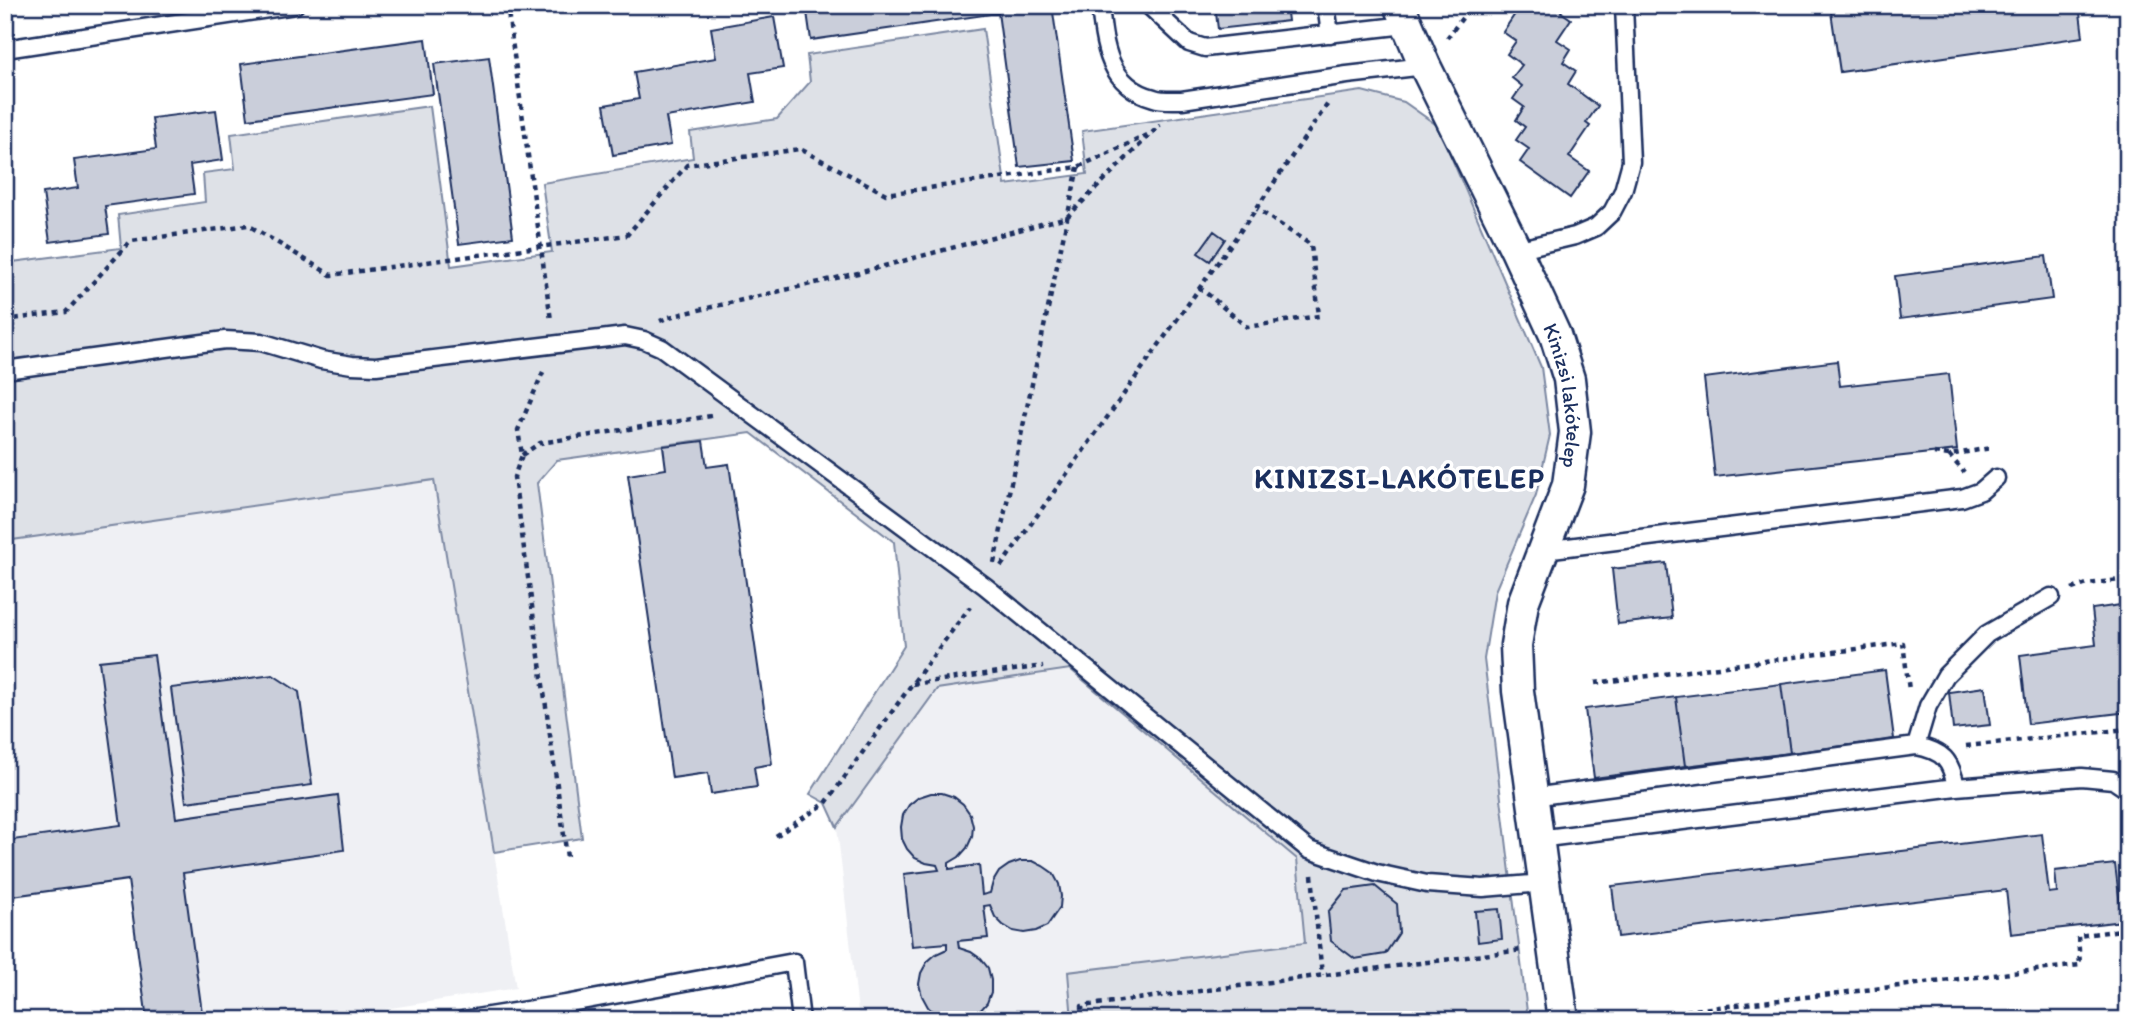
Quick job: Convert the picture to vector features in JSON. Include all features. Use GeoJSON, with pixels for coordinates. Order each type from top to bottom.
{"type":"FeatureCollection","features":[{"type":"Feature","properties":{"kind":"street","name":"Kinizsi lakótelep"},"geometry":{"type":"LineString","coordinates":[[1403,15],[1555,335],[1570,379],[1576,432],[1568,485],[1523,603],[1516,645],[1518,691],[1563,1020]]}},
{"type":"Feature","properties":{"kind":"lane"},"geometry":{"type":"LineString","coordinates":[[5,49],[295,5]]}},
{"type":"Feature","properties":{"kind":"lane"},"geometry":{"type":"LineString","coordinates":[[1100,5],[1104,40],[1112,68],[1131,89],[1155,99],[1182,100],[1425,66]]}},
{"type":"Feature","properties":{"kind":"lane"},"geometry":{"type":"LineString","coordinates":[[1148,5],[1189,43],[1205,48],[1330,34],[1403,15]]}},
{"type":"Feature","properties":{"kind":"lane"},"geometry":{"type":"LineString","coordinates":[[1326,5],[1330,34]]}},
{"type":"Feature","properties":{"kind":"lane"},"geometry":{"type":"LineString","coordinates":[[1516,250],[1575,236],[1596,227],[1612,212],[1623,191],[1631,162],[1624,6]]}},
{"type":"Feature","properties":{"kind":"lane"},"geometry":{"type":"LineString","coordinates":[[5,370],[225,340],[261,342],[321,360],[376,366],[625,337],[645,340],[662,348],[987,583],[1309,850],[1377,873],[1427,884],[1483,888],[1544,883]]}},
{"type":"Feature","properties":{"kind":"lane"},"geometry":{"type":"LineString","coordinates":[[1544,550],[1962,498],[1981,491],[1996,478]]}},
{"type":"Feature","properties":{"kind":"lane"},"geometry":{"type":"LineString","coordinates":[[1916,746],[1928,706],[1946,675],[1987,634],[2051,597]]}},
{"type":"Feature","properties":{"kind":"lane"},"geometry":{"type":"LineString","coordinates":[[1532,797],[1916,746],[1934,750],[1950,768],[1956,787]]}},
{"type":"Feature","properties":{"kind":"lane"},"geometry":{"type":"LineString","coordinates":[[1538,839],[1956,787],[2082,777],[2113,780],[2128,790]]}},
{"type":"Feature","properties":{"kind":"lane"},"geometry":{"type":"LineString","coordinates":[[463,1020],[794,962],[801,1020]]}},
{"type":"Feature","properties":{"kind":"path"},"geometry":{"type":"LineString","coordinates":[[507,5],[554,346],[518,430],[522,455],[514,477],[566,857]]}},
{"type":"Feature","properties":{"kind":"path"},"geometry":{"type":"LineString","coordinates":[[776,836],[826,803],[1256,209],[1347,75]]}},
{"type":"Feature","properties":{"kind":"path"},"geometry":{"type":"LineString","coordinates":[[625,337],[669,317],[858,273],[1067,217],[1182,100]]}},
{"type":"Feature","properties":{"kind":"path"},"geometry":{"type":"LineString","coordinates":[[5,320],[66,312],[131,241],[248,225],[331,275],[628,235],[687,165],[800,149],[886,194],[1078,167],[1152,133]]}},
{"type":"Feature","properties":{"kind":"path"},"geometry":{"type":"LineString","coordinates":[[987,583],[1078,167]]}},
{"type":"Feature","properties":{"kind":"path"},"geometry":{"type":"LineString","coordinates":[[1199,287],[1247,327],[1319,316],[1311,245],[1256,209]]}},
{"type":"Feature","properties":{"kind":"path"},"geometry":{"type":"LineString","coordinates":[[522,455],[540,443],[748,410]]}},
{"type":"Feature","properties":{"kind":"path"},"geometry":{"type":"LineString","coordinates":[[1934,453],[1950,456],[1991,448]]}},
{"type":"Feature","properties":{"kind":"path"},"geometry":{"type":"LineString","coordinates":[[2051,597],[2087,583],[2128,579]]}},
{"type":"Feature","properties":{"kind":"path"},"geometry":{"type":"LineString","coordinates":[[1595,682],[1903,643],[1909,695]]}},
{"type":"Feature","properties":{"kind":"path"},"geometry":{"type":"LineString","coordinates":[[912,684],[1078,661]]}},
{"type":"Feature","properties":{"kind":"path"},"geometry":{"type":"LineString","coordinates":[[1934,750],[2128,729]]}},
{"type":"Feature","properties":{"kind":"path"},"geometry":{"type":"LineString","coordinates":[[1309,850],[1322,975]]}},
{"type":"Feature","properties":{"kind":"path"},"geometry":{"type":"LineString","coordinates":[[1686,1020],[1685,1011],[2080,965],[2078,936],[2128,929]]}},
{"type":"Feature","properties":{"kind":"path"},"geometry":{"type":"LineString","coordinates":[[1083,1020],[1082,1006],[1552,947]]}},
{"type":"Feature","properties":{"kind":"shaded area"},"geometry":{"type":"Polygon","coordinates":[[[983,29],[1005,185],[1087,174],[1082,131],[1362,91],[1404,102],[1438,126],[1541,367],[1550,435],[1536,495],[1495,591],[1484,659],[1528,1020],[1072,1020],[1068,972],[1305,943],[1297,859],[1070,669],[937,689],[837,827],[826,803],[810,794],[904,646],[894,542],[751,433],[557,460],[537,483],[582,838],[494,852],[434,480],[5,541],[5,263],[121,248],[118,215],[205,202],[203,173],[235,169],[231,134],[430,106],[451,266],[552,252],[542,183],[693,158],[690,132],[777,119],[810,82],[807,55],[983,29]]]}},
{"type":"Feature","properties":{"kind":"shaded area"},"geometry":{"type":"Polygon","coordinates":[[[434,480],[516,988],[316,1020],[147,1020],[128,880],[5,897],[5,541],[434,480]]]}},
{"type":"Feature","properties":{"kind":"shaded area"},"geometry":{"type":"Polygon","coordinates":[[[1070,669],[1297,859],[1306,943],[1068,972],[1072,1020],[859,1020],[837,827],[937,689],[1070,669]]]}},
{"type":"Feature","properties":{"kind":"building"},"geometry":{"type":"Polygon","coordinates":[[[806,5],[997,5],[998,13],[811,40],[806,5]]]}},
{"type":"Feature","properties":{"kind":"building"},"geometry":{"type":"Polygon","coordinates":[[[997,5],[1052,5],[1074,161],[1019,167],[997,5]]]}},
{"type":"Feature","properties":{"kind":"building"},"geometry":{"type":"Polygon","coordinates":[[[1215,5],[1286,5],[1288,21],[1218,29],[1215,5]]]}},
{"type":"Feature","properties":{"kind":"building"},"geometry":{"type":"Polygon","coordinates":[[[1521,5],[1566,5],[1561,12],[1571,19],[1557,40],[1571,49],[1563,62],[1576,71],[1568,84],[1598,106],[1586,123],[1590,126],[1569,157],[1589,171],[1570,198],[1520,162],[1529,149],[1516,140],[1525,127],[1516,120],[1524,107],[1513,99],[1522,86],[1512,78],[1522,65],[1507,54],[1516,41],[1503,32],[1521,5]]]}},
{"type":"Feature","properties":{"kind":"building"},"geometry":{"type":"Polygon","coordinates":[[[1830,5],[2079,5],[2083,37],[1840,72],[1830,5]]]}},
{"type":"Feature","properties":{"kind":"building"},"geometry":{"type":"Polygon","coordinates":[[[774,17],[783,68],[750,73],[755,102],[666,117],[671,145],[613,155],[604,105],[639,99],[634,72],[716,58],[711,28],[774,17]]]}},
{"type":"Feature","properties":{"kind":"building"},"geometry":{"type":"Polygon","coordinates":[[[426,39],[433,94],[248,119],[241,64],[426,39]]]}},
{"type":"Feature","properties":{"kind":"building"},"geometry":{"type":"Polygon","coordinates":[[[489,57],[513,237],[459,244],[434,64],[489,57]]]}},
{"type":"Feature","properties":{"kind":"building"},"geometry":{"type":"Polygon","coordinates":[[[216,110],[223,160],[190,165],[194,194],[105,206],[109,234],[50,242],[43,193],[78,188],[74,160],[156,149],[152,118],[216,110]]]}},
{"type":"Feature","properties":{"kind":"building"},"geometry":{"type":"Polygon","coordinates":[[[1214,231],[1225,239],[1210,261],[1198,253],[1214,231]]]}},
{"type":"Feature","properties":{"kind":"building"},"geometry":{"type":"Polygon","coordinates":[[[2046,256],[2052,299],[1900,319],[1895,276],[2046,256]]]}},
{"type":"Feature","properties":{"kind":"building"},"geometry":{"type":"Polygon","coordinates":[[[1837,361],[1840,386],[1949,374],[1957,450],[1715,477],[1704,378],[1837,361]]]}},
{"type":"Feature","properties":{"kind":"building"},"geometry":{"type":"Polygon","coordinates":[[[703,441],[707,467],[729,464],[772,764],[754,767],[757,787],[711,794],[708,773],[672,778],[628,475],[666,469],[663,446],[703,441]]]}},
{"type":"Feature","properties":{"kind":"building"},"geometry":{"type":"Polygon","coordinates":[[[1666,563],[1672,618],[1618,624],[1612,569],[1666,563]]]}},
{"type":"Feature","properties":{"kind":"building"},"geometry":{"type":"Polygon","coordinates":[[[2128,604],[2128,712],[2028,724],[2020,655],[2096,645],[2092,609],[2128,604]]]}},
{"type":"Feature","properties":{"kind":"building"},"geometry":{"type":"Polygon","coordinates":[[[154,655],[176,818],[338,795],[344,850],[183,873],[203,1020],[147,1020],[128,880],[5,897],[5,841],[121,825],[99,661],[154,655]]]}},
{"type":"Feature","properties":{"kind":"building"},"geometry":{"type":"Polygon","coordinates":[[[1885,670],[1894,739],[1790,753],[1781,684],[1885,670]]]}},
{"type":"Feature","properties":{"kind":"building"},"geometry":{"type":"Polygon","coordinates":[[[273,675],[299,692],[312,785],[186,802],[171,688],[273,675]]]}},
{"type":"Feature","properties":{"kind":"building"},"geometry":{"type":"Polygon","coordinates":[[[1781,684],[1790,753],[1685,766],[1676,697],[1781,684]]]}},
{"type":"Feature","properties":{"kind":"building"},"geometry":{"type":"Polygon","coordinates":[[[1985,687],[1990,725],[1953,729],[1949,692],[1985,687]]]}},
{"type":"Feature","properties":{"kind":"building"},"geometry":{"type":"Polygon","coordinates":[[[1676,697],[1685,766],[1594,778],[1585,709],[1676,697]]]}},
{"type":"Feature","properties":{"kind":"building"},"geometry":{"type":"Polygon","coordinates":[[[931,793],[954,797],[963,804],[970,814],[973,826],[967,848],[949,863],[949,869],[979,865],[982,895],[990,893],[999,872],[1009,865],[1020,861],[1033,861],[1053,873],[1061,896],[1060,907],[1047,926],[1024,933],[1003,925],[995,917],[990,905],[984,906],[988,938],[958,941],[959,948],[971,952],[988,968],[991,992],[987,1003],[979,1012],[961,1020],[947,1020],[936,1015],[928,1007],[919,984],[927,962],[947,949],[947,943],[912,946],[904,874],[939,870],[937,865],[915,858],[907,849],[902,839],[901,827],[903,815],[909,805],[919,797],[931,793]]]}},
{"type":"Feature","properties":{"kind":"building"},"geometry":{"type":"Polygon","coordinates":[[[2042,834],[2049,893],[2057,892],[2055,871],[2115,864],[2122,921],[2011,934],[2006,890],[1618,937],[1612,886],[2042,834]]]}},
{"type":"Feature","properties":{"kind":"building"},"geometry":{"type":"Polygon","coordinates":[[[1375,886],[1397,904],[1399,933],[1385,954],[1355,959],[1331,941],[1328,912],[1346,890],[1375,886]]]}},
{"type":"Feature","properties":{"kind":"building"},"geometry":{"type":"Polygon","coordinates":[[[1499,909],[1502,939],[1478,942],[1475,911],[1499,909]]]}},
{"type":"Feature","properties":{"kind":"district","name":"KINIZSI-LAKÓTELEP"},"geometry":{"type":"Point","coordinates":[1400,478]}}]}
